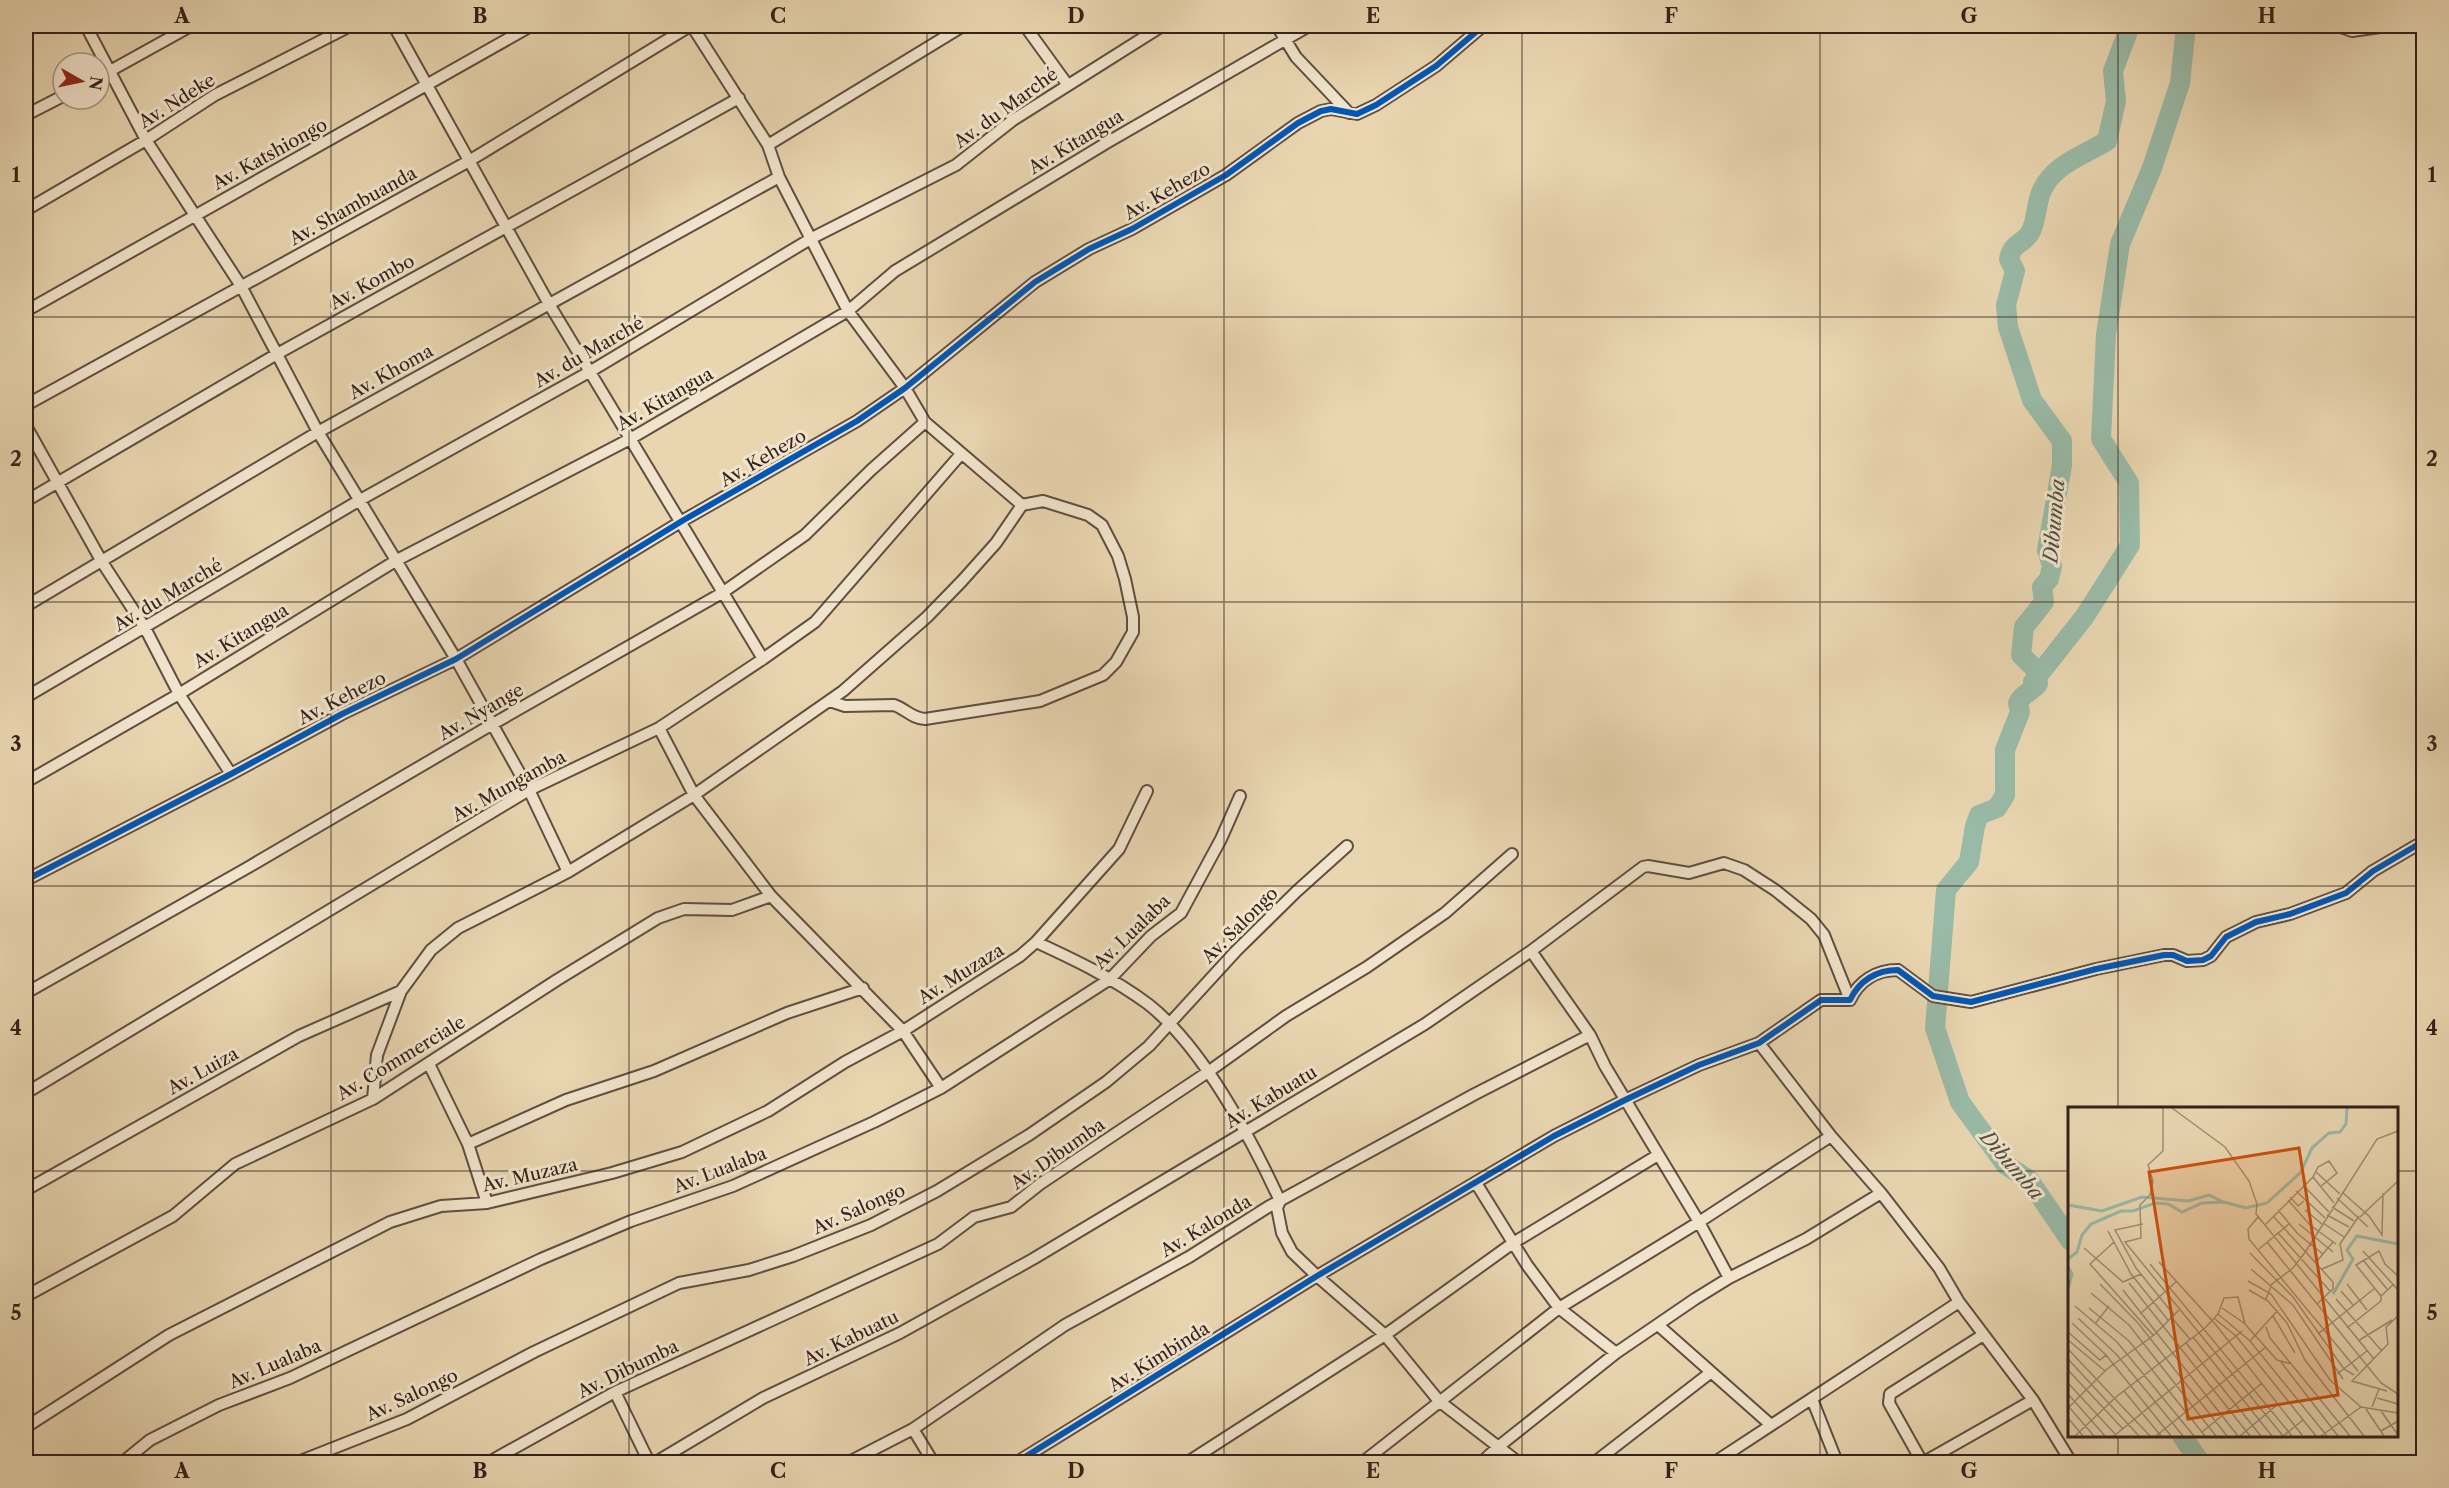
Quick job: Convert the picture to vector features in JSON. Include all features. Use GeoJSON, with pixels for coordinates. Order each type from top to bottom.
{"type":"FeatureCollection","features":[{"type":"Feature","properties":{"kind":"street"},"geometry":{"type":"LineString","coordinates":[[86,26],[99,51]]}},
{"type":"Feature","properties":{"kind":"street"},"geometry":{"type":"LineString","coordinates":[[111,70],[191,26]]}},
{"type":"Feature","properties":{"kind":"street","name":"Av. Ndeke"},"geometry":{"type":"LineString","coordinates":[[26,210],[146,140],[215,95],[350,26]]}},
{"type":"Feature","properties":{"kind":"street"},"geometry":{"type":"LineString","coordinates":[[394,26],[549,304],[591,370],[763,659]]}},
{"type":"Feature","properties":{"kind":"street","name":"Av. Katshiongo"},"geometry":{"type":"LineString","coordinates":[[26,311],[531,26]]}},
{"type":"Feature","properties":{"kind":"street"},"geometry":{"type":"LineString","coordinates":[[691,26],[768,145],[779,177],[848,311],[905,388],[925,422],[1022,505]]}},
{"type":"Feature","properties":{"kind":"street","name":"Av. Shambuanda"},"geometry":{"type":"LineString","coordinates":[[26,405],[469,161],[691,26]]}},
{"type":"Feature","properties":{"kind":"street"},"geometry":{"type":"LineString","coordinates":[[768,145],[963,26]]}},
{"type":"Feature","properties":{"kind":"street"},"geometry":{"type":"LineString","coordinates":[[1026,26],[1067,84]]}},
{"type":"Feature","properties":{"kind":"street","name":"Av. du Marché"},"geometry":{"type":"LineString","coordinates":[[26,697],[360,500],[591,370],[812,238],[956,165],[1013,120],[1162,26]]}},
{"type":"Feature","properties":{"kind":"street"},"geometry":{"type":"LineString","coordinates":[[1277,26],[1296,57],[1349,113]]}},
{"type":"Feature","properties":{"kind":"street","name":"Av. Kitangua"},"geometry":{"type":"LineString","coordinates":[[26,782],[179,693],[398,560],[630,439],[848,311],[895,271],[1108,142],[1309,26]]}},
{"type":"Feature","properties":{"kind":"street","name":"Av. Kehezo"},"geometry":{"type":"LineString","coordinates":[[26,880],[342,714],[456,659],[682,521],[857,421],[905,388],[1035,282],[1089,249],[1132,229],[1226,175],[1298,123],[1321,111],[1331,109],[1357,114],[1376,105],[1436,66],[1483,26]]}},
{"type":"Feature","properties":{"kind":"street"},"geometry":{"type":"LineString","coordinates":[[2338,26],[2352,31],[2387,26]]}},
{"type":"Feature","properties":{"kind":"street"},"geometry":{"type":"LineString","coordinates":[[111,73],[146,140],[241,286],[318,432],[398,560],[456,659],[529,790],[568,872]]}},
{"type":"Feature","properties":{"kind":"street","name":"Av. Kombo"},"geometry":{"type":"LineString","coordinates":[[26,501],[277,354],[739,98]]}},
{"type":"Feature","properties":{"kind":"street"},"geometry":{"type":"LineString","coordinates":[[26,115],[51,102]]}},
{"type":"Feature","properties":{"kind":"street","name":"Av. Khoma"},"geometry":{"type":"LineString","coordinates":[[26,606],[318,432],[779,177]]}},
{"type":"Feature","properties":{"kind":"street","name":"Av. Nyange"},"geometry":{"type":"LineString","coordinates":[[26,993],[722,593],[805,535],[871,470],[925,422]]}},
{"type":"Feature","properties":{"kind":"street"},"geometry":{"type":"LineString","coordinates":[[26,426],[102,562],[145,628],[179,693],[231,774]]}},
{"type":"Feature","properties":{"kind":"street","name":"Av. Mungamba"},"geometry":{"type":"LineString","coordinates":[[26,1093],[529,790],[659,728],[763,659],[815,622],[961,454]]}},
{"type":"Feature","properties":{"kind":"street"},"geometry":{"type":"LineString","coordinates":[[373,1099],[377,1054],[401,991],[431,950],[458,928],[568,872],[694,795],[830,701],[927,617],[996,543],[1022,505],[1043,501],[1088,515],[1102,525],[1110,537],[1125,579],[1133,617],[1133,632],[1116,662],[1103,675],[1040,701],[925,719],[912,717],[902,707],[894,705],[845,706],[830,701]]}},
{"type":"Feature","properties":{"kind":"street"},"geometry":{"type":"LineString","coordinates":[[659,728],[694,795],[771,896],[903,1030],[941,1088]]}},
{"type":"Feature","properties":{"kind":"street","name":"Av. Muzaza"},"geometry":{"type":"LineString","coordinates":[[26,1427],[169,1335],[390,1222],[441,1206],[487,1203],[612,1173],[682,1152],[768,1111],[1020,956],[1036,942],[1119,849],[1147,790]]}},
{"type":"Feature","properties":{"kind":"street","name":"Av. Lualaba"},"geometry":{"type":"LineString","coordinates":[[123,1462],[150,1440],[219,1405],[290,1378],[551,1255],[631,1221],[733,1186],[874,1122],[941,1088],[1110,979],[1150,936],[1180,913],[1221,839],[1240,796]]}},
{"type":"Feature","properties":{"kind":"street"},"geometry":{"type":"LineString","coordinates":[[1850,1000],[1856,987],[1873,975],[1890,970],[1898,970],[1938,998],[1971,1002],[2064,977],[2164,955],[2187,961],[2203,960],[2211,956],[2226,937],[2256,922],[2290,914],[2346,892],[2373,871],[2424,842]]}},
{"type":"Feature","properties":{"kind":"street","name":"Av. Salongo"},"geometry":{"type":"LineString","coordinates":[[298,1462],[407,1419],[534,1352],[679,1283],[751,1269],[793,1256],[871,1225],[937,1191],[1029,1136],[1106,1082],[1149,1046],[1243,943],[1347,846]]}},
{"type":"Feature","properties":{"kind":"street","name":"Av. Dibumba"},"geometry":{"type":"LineString","coordinates":[[489,1462],[615,1392],[938,1244],[974,1217],[1011,1207],[1040,1184],[1208,1072],[1286,1016],[1367,967],[1445,913],[1512,854]]}},
{"type":"Feature","properties":{"kind":"street","name":"Av. Kabuatu"},"geometry":{"type":"LineString","coordinates":[[656,1462],[763,1398],[900,1333],[1033,1259],[1425,1024],[1531,951],[1643,867],[1689,873],[1724,862],[1744,870],[1775,890],[1811,919],[1828,943],[1850,1000]]}},
{"type":"Feature","properties":{"kind":"street","name":"Av. Commerciale"},"geometry":{"type":"LineString","coordinates":[[26,1296],[173,1216],[235,1164],[373,1099],[557,980],[658,918],[684,909],[732,910],[771,896]]}},
{"type":"Feature","properties":{"kind":"street"},"geometry":{"type":"LineString","coordinates":[[1036,942],[1081,962],[1110,979],[1149,1005],[1168,1023],[1208,1072],[1261,1159],[1280,1201],[1277,1208],[1282,1233],[1292,1252],[1385,1335],[1439,1401],[1518,1462]]}},
{"type":"Feature","properties":{"kind":"street"},"geometry":{"type":"LineString","coordinates":[[1531,951],[1590,1035],[1625,1100],[1699,1222],[1729,1278]]}},
{"type":"Feature","properties":{"kind":"street"},"geometry":{"type":"LineString","coordinates":[[468,1144],[566,1100],[654,1071],[787,1013],[862,988]]}},
{"type":"Feature","properties":{"kind":"street","name":"Av. Luiza"},"geometry":{"type":"LineString","coordinates":[[26,1190],[299,1036],[401,991]]}},
{"type":"Feature","properties":{"kind":"street","name":"Av. Kimbinda"},"geometry":{"type":"LineString","coordinates":[[1017,1462],[1317,1276],[1554,1136],[1699,1065],[1759,1043],[1821,1000],[1850,1000]]}},
{"type":"Feature","properties":{"kind":"street","name":"Av. Kalonda"},"geometry":{"type":"LineString","coordinates":[[849,1462],[913,1430],[1065,1325],[1189,1257],[1280,1201],[1475,1094],[1590,1035]]}},
{"type":"Feature","properties":{"kind":"street"},"geometry":{"type":"LineString","coordinates":[[1759,1043],[1831,1136],[1881,1193],[1939,1268],[1959,1302],[2032,1400],[2071,1462]]}},
{"type":"Feature","properties":{"kind":"street"},"geometry":{"type":"LineString","coordinates":[[429,1064],[468,1144],[487,1203]]}},
{"type":"Feature","properties":{"kind":"street"},"geometry":{"type":"LineString","coordinates":[[1363,1462],[1559,1308],[1699,1222],[1831,1136]]}},
{"type":"Feature","properties":{"kind":"street"},"geometry":{"type":"LineString","coordinates":[[1188,1462],[1385,1335],[1513,1244],[1658,1155]]}},
{"type":"Feature","properties":{"kind":"street"},"geometry":{"type":"LineString","coordinates":[[1476,1183],[1513,1244],[1559,1308],[1616,1353]]}},
{"type":"Feature","properties":{"kind":"street"},"geometry":{"type":"LineString","coordinates":[[1482,1462],[1616,1353],[1729,1278],[1806,1239],[1881,1193]]}},
{"type":"Feature","properties":{"kind":"street"},"geometry":{"type":"LineString","coordinates":[[1715,1462],[1959,1302]]}},
{"type":"Feature","properties":{"kind":"street"},"geometry":{"type":"LineString","coordinates":[[1658,1325],[1771,1425]]}},
{"type":"Feature","properties":{"kind":"street"},"geometry":{"type":"LineString","coordinates":[[1983,1335],[1890,1394],[1889,1403],[1923,1462],[2032,1400]]}},
{"type":"Feature","properties":{"kind":"street"},"geometry":{"type":"LineString","coordinates":[[1595,1462],[1710,1373]]}},
{"type":"Feature","properties":{"kind":"street"},"geometry":{"type":"LineString","coordinates":[[615,1392],[649,1462]]}},
{"type":"Feature","properties":{"kind":"street"},"geometry":{"type":"LineString","coordinates":[[1812,1399],[1834,1461]]}},
{"type":"Feature","properties":{"kind":"street"},"geometry":{"type":"LineString","coordinates":[[913,1430],[933,1462]]}},
{"type":"Feature","properties":{"kind":"waterway","name":"Dibumba"},"geometry":{"type":"LineString","coordinates":[[2068,1237],[2029,1180],[2006,1165],[1960,1102],[1935,1028],[1946,890],[1969,862],[1979,815],[1997,808],[2005,795],[2005,750],[2020,712],[2018,703],[2038,684],[2037,671],[2021,655],[2024,627],[2044,602],[2042,587],[2049,579],[2052,566],[2047,550],[2062,465],[2062,441],[2032,400],[2008,327],[2006,305],[2015,271],[2009,259],[2013,249],[2031,231],[2040,195],[2047,181],[2062,167],[2107,141],[2116,101],[2113,71],[2130,26]]}},
{"type":"Feature","properties":{"kind":"waterway"},"geometry":{"type":"LineString","coordinates":[[2033,682],[2085,616],[2130,545],[2129,483],[2101,439],[2106,335],[2120,244],[2152,168],[2180,83],[2186,26]]}},
{"type":"Feature","properties":{"kind":"waterway","name":"Dibumba"},"geometry":{"type":"LineString","coordinates":[[2183,1437],[2200,1462]]}},
{"type":"Feature","properties":{"kind":"cycle path"},"geometry":{"type":"LineString","coordinates":[[26,880],[342,714],[456,659],[682,521],[857,421],[905,388],[1035,282],[1089,249],[1132,229],[1226,175],[1298,123],[1321,111],[1331,109],[1357,114],[1376,105],[1436,66],[1483,26]]}},
{"type":"Feature","properties":{"kind":"cycle path"},"geometry":{"type":"LineString","coordinates":[[1017,1462],[1317,1276],[1554,1136],[1699,1065],[1759,1043],[1821,1000],[1850,1000],[1858,987],[1876,974],[1898,970],[1933,996],[1971,1002],[2096,969],[2164,955],[2173,955],[2187,961],[2203,960],[2211,956],[2226,937],[2256,922],[2290,914],[2346,893],[2373,871],[2424,841]]}}]}
